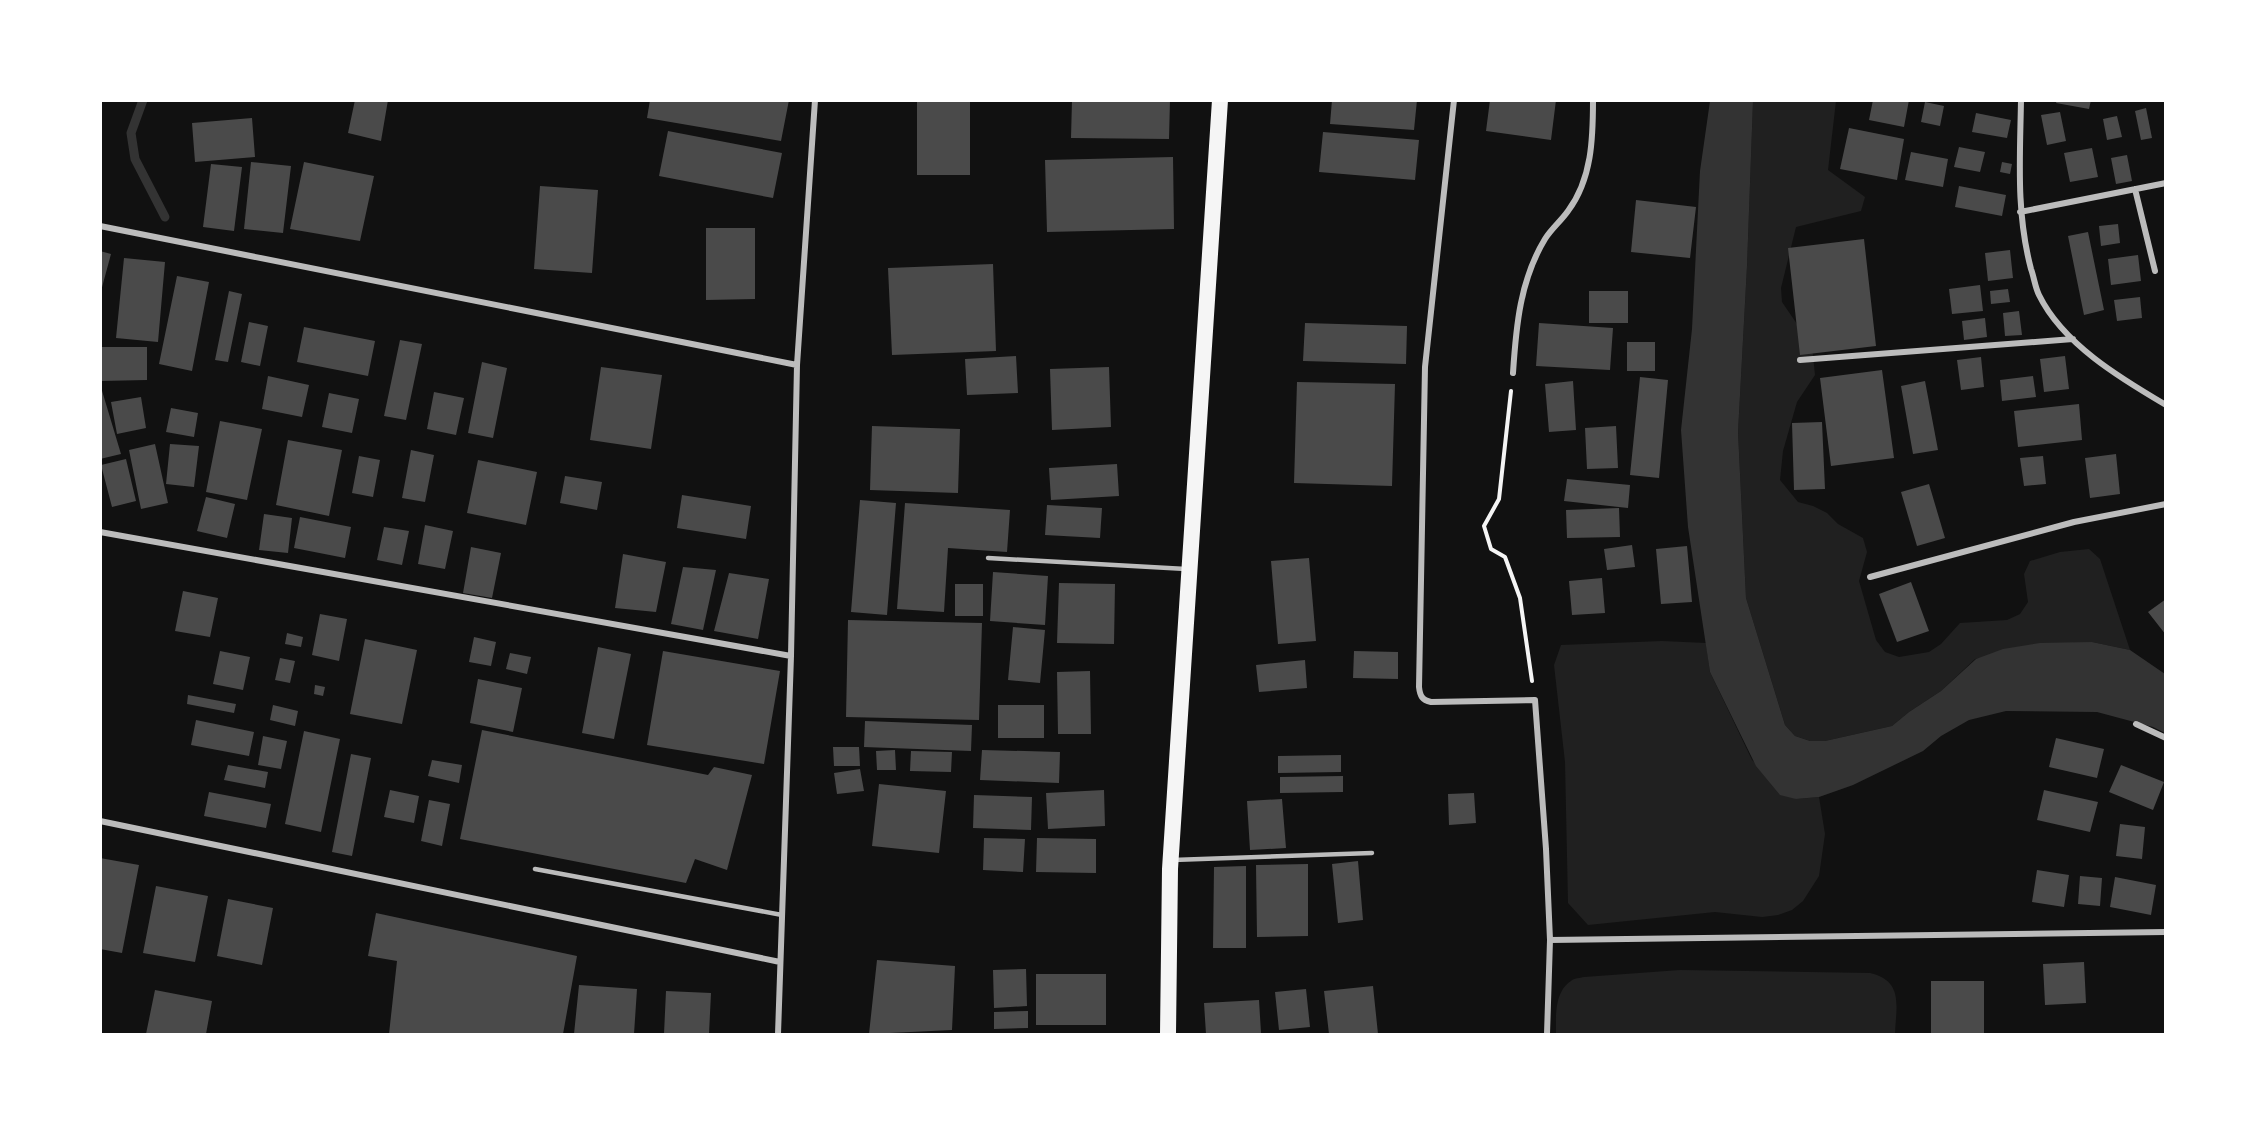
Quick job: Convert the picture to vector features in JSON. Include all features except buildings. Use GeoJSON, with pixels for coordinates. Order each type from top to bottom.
{"type":"FeatureCollection","features":[{"type":"Feature","properties":{"kind":"highway"},"geometry":{"type":"LineString","coordinates":[[1168,1035],[1170,860],[1220,100]]}},
{"type":"Feature","properties":{"kind":"street"},"geometry":{"type":"LineString","coordinates":[[778,1035],[791,656],[797,365],[815,100]]}},
{"type":"Feature","properties":{"kind":"street"},"geometry":{"type":"LineString","coordinates":[[1454,100],[1425,367],[1420,695],[1431,702],[1535,700],[1550,940],[1547,1035]]}},
{"type":"Feature","properties":{"kind":"street"},"geometry":{"type":"LineString","coordinates":[[1512,373],[1519,309],[1532,268],[1545,239],[1569,210],[1587,173],[1593,135],[1593,100]]}},
{"type":"Feature","properties":{"kind":"street"},"geometry":{"type":"LineString","coordinates":[[2021,100],[2020,212],[2038,294],[2052,316],[2073,339],[2114,375],[2166,405]]}},
{"type":"Feature","properties":{"kind":"street"},"geometry":{"type":"LineString","coordinates":[[2020,212],[2166,183]]}},
{"type":"Feature","properties":{"kind":"street"},"geometry":{"type":"LineString","coordinates":[[2134,189],[2155,271]]}},
{"type":"Feature","properties":{"kind":"street"},"geometry":{"type":"LineString","coordinates":[[100,226],[797,365]]}},
{"type":"Feature","properties":{"kind":"street"},"geometry":{"type":"LineString","coordinates":[[1800,360],[2073,339]]}},
{"type":"Feature","properties":{"kind":"street"},"geometry":{"type":"LineString","coordinates":[[1870,577],[2093,518],[2166,504]]}},
{"type":"Feature","properties":{"kind":"street"},"geometry":{"type":"LineString","coordinates":[[100,532],[791,656]]}},
{"type":"Feature","properties":{"kind":"street"},"geometry":{"type":"LineString","coordinates":[[2136,724],[2166,738]]}},
{"type":"Feature","properties":{"kind":"street"},"geometry":{"type":"LineString","coordinates":[[100,821],[780,962]]}},
{"type":"Feature","properties":{"kind":"street"},"geometry":{"type":"LineString","coordinates":[[1550,940],[2166,932]]}},
{"type":"Feature","properties":{"kind":"lane"},"geometry":{"type":"LineString","coordinates":[[988,558],[1189,570]]}},
{"type":"Feature","properties":{"kind":"lane"},"geometry":{"type":"LineString","coordinates":[[1170,860],[1372,853]]}},
{"type":"Feature","properties":{"kind":"lane"},"geometry":{"type":"LineString","coordinates":[[535,868],[782,915]]}},
{"type":"Feature","properties":{"kind":"path"},"geometry":{"type":"LineString","coordinates":[[1512,373],[1499,499],[1484,526],[1491,549],[1505,557],[1520,598],[1535,700]]}},
{"type":"Feature","properties":{"kind":"shaded area"},"geometry":{"type":"Polygon","coordinates":[[[1753,100],[1836,101],[1828,170],[1865,197],[1861,211],[1796,227],[1781,288],[1782,302],[1812,346],[1815,375],[1797,402],[1783,451],[1780,480],[1798,502],[1827,513],[1838,524],[1863,538],[1867,552],[1859,581],[1876,640],[1885,652],[1899,657],[1929,652],[1941,644],[1960,623],[2007,620],[2020,614],[2028,602],[2024,574],[2030,561],[2060,552],[2089,549],[2100,559],[2130,650],[2092,642],[1975,659],[1941,691],[1892,726],[1825,741],[1810,741],[1795,736],[1785,725],[1746,598],[1738,432],[1753,100]]]}},
{"type":"Feature","properties":{"kind":"shaded area"},"geometry":{"type":"Polygon","coordinates":[[[1710,101],[1753,101],[1738,432],[1746,598],[1785,725],[1795,736],[1810,741],[1825,741],[1892,726],[1941,691],[1976,659],[2003,649],[2040,643],[2092,642],[2130,650],[2165,674],[2165,733],[2153,727],[2097,712],[2006,711],[1969,720],[1941,736],[1923,751],[1853,785],[1819,797],[1796,799],[1780,795],[1756,766],[1710,672],[1688,527],[1681,430],[1692,329],[1700,171],[1710,101]]]}},
{"type":"Feature","properties":{"kind":"shaded area"},"geometry":{"type":"Polygon","coordinates":[[[1662,641],[1706,643],[1710,672],[1752,760],[1796,799],[1819,797],[1825,834],[1819,876],[1803,901],[1792,910],[1762,917],[1715,912],[1588,925],[1568,903],[1565,762],[1554,665],[1561,645],[1662,641]]]}},
{"type":"Feature","properties":{"kind":"shaded area"},"geometry":{"type":"Polygon","coordinates":[[[1680,970],[1870,973],[1881,977],[1893,988],[1896,996],[1895,1034],[1556,1034],[1559,998],[1565,986],[1572,980],[1584,977],[1680,970]]]}},
{"type":"Feature","properties":{"kind":"waterway"},"geometry":{"type":"LineString","coordinates":[[143,100],[131,133],[135,159],[165,217]]}}]}
